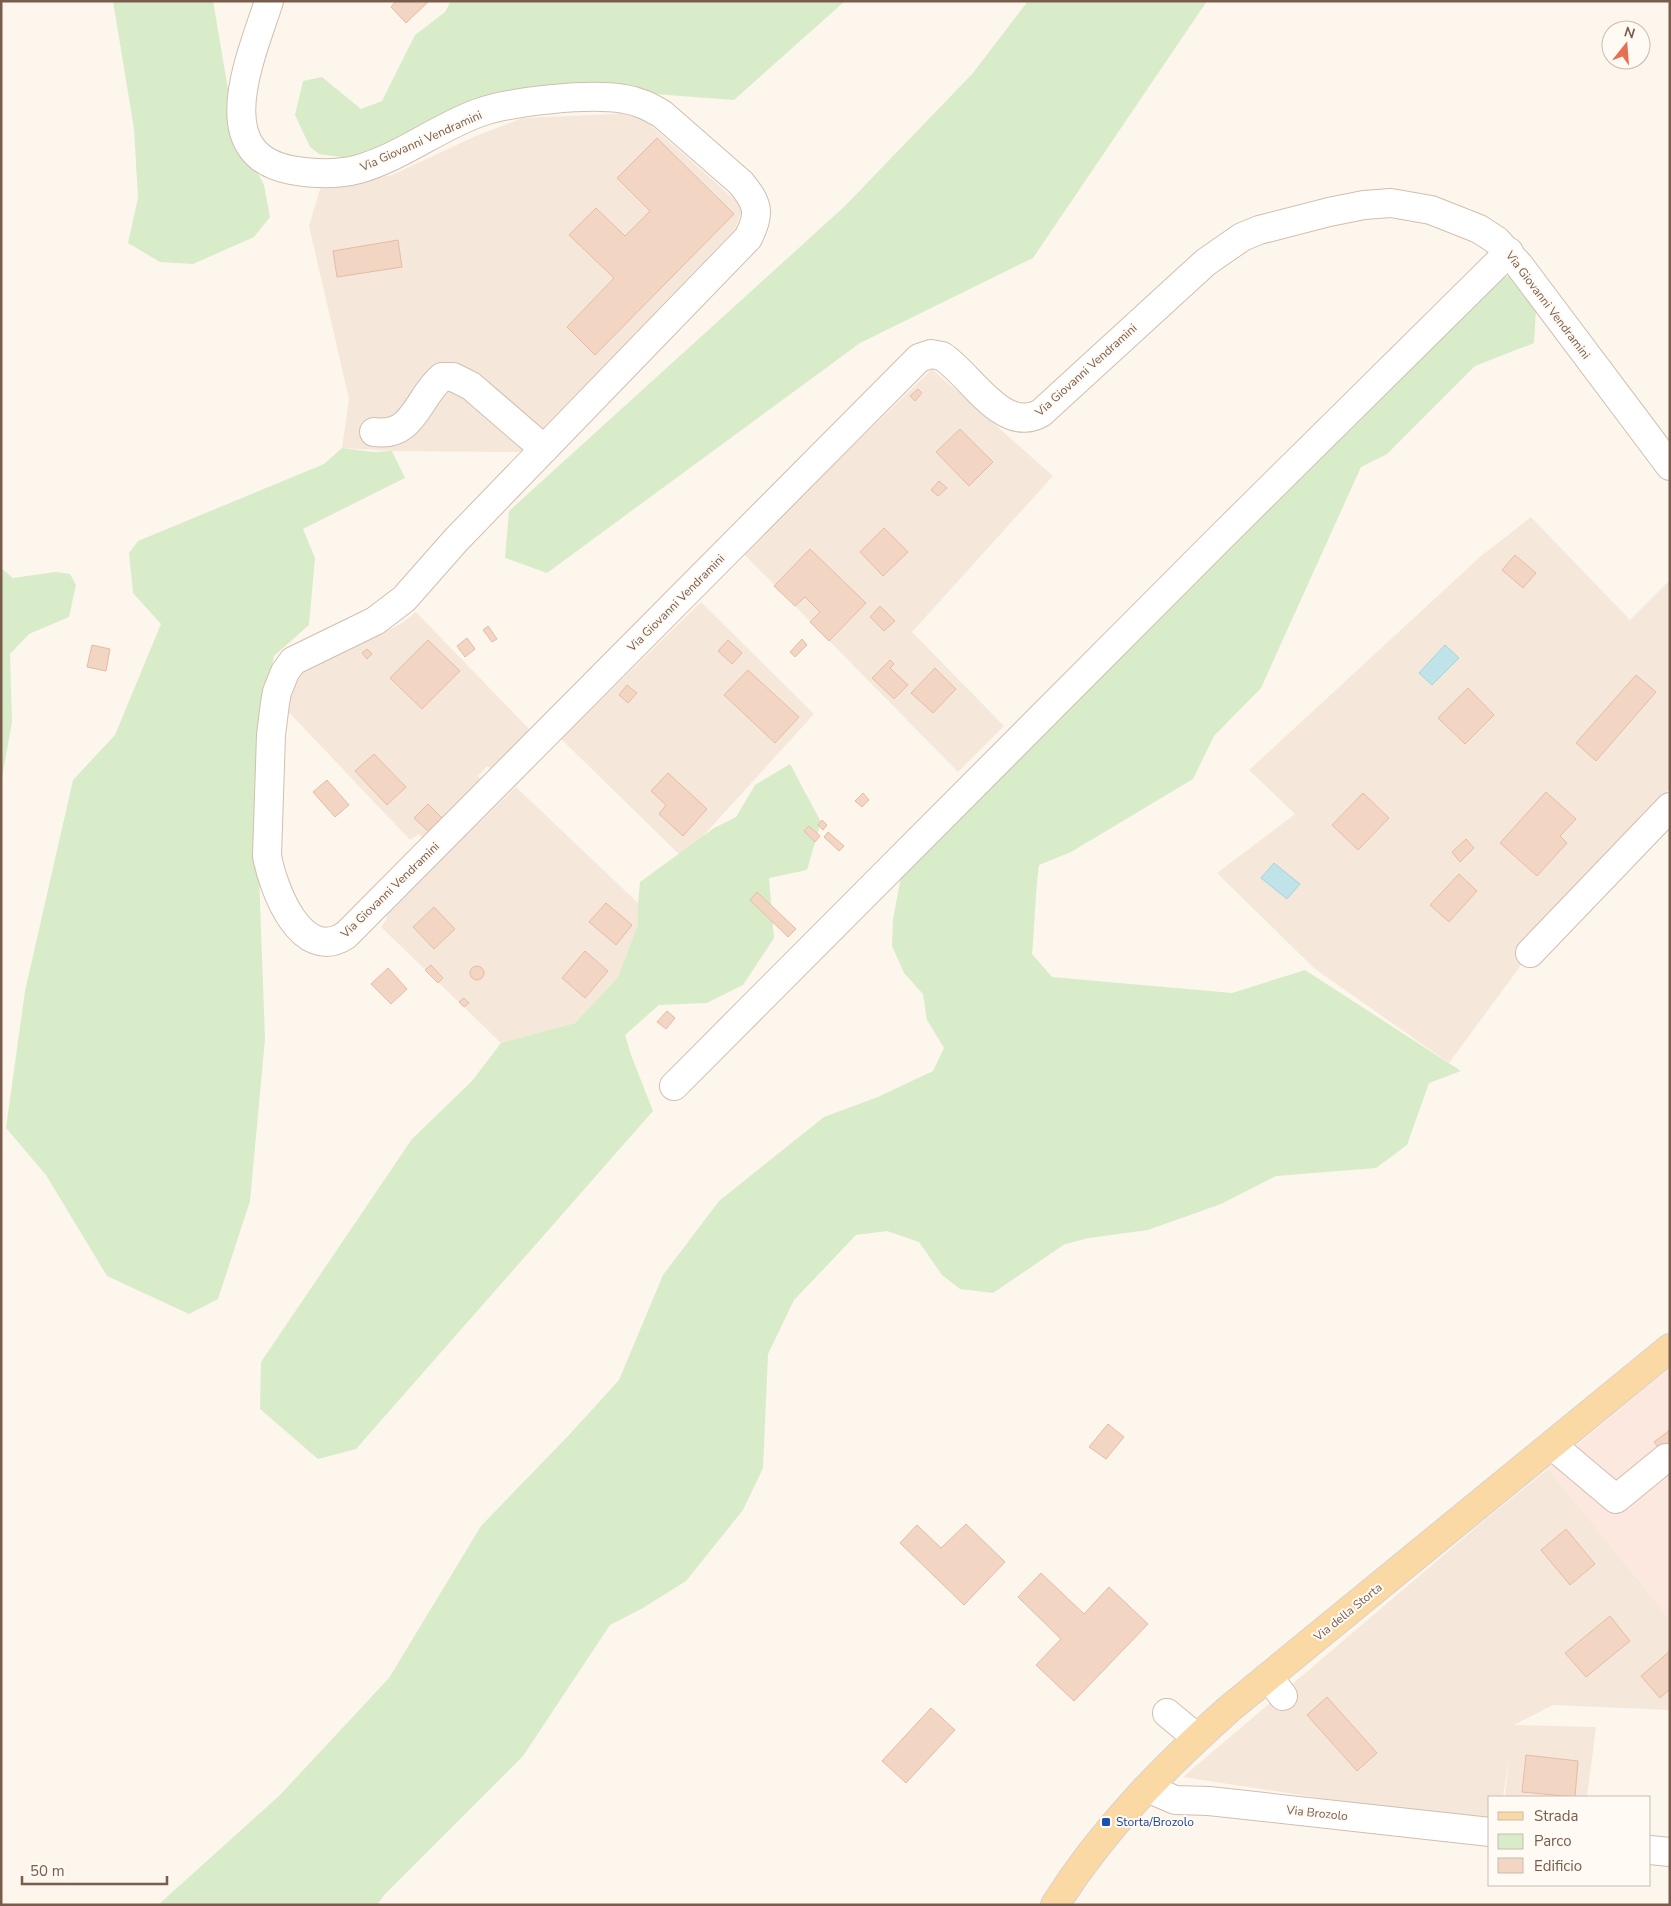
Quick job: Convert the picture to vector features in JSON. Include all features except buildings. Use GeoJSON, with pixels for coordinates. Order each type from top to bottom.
{"type":"FeatureCollection","features":[{"type":"Feature","properties":{"kind":"main road","name":"Via della Storta"},"geometry":{"type":"LineString","coordinates":[[1055,1905],[1090,1854],[1147,1788],[1197,1738],[1276,1686],[1552,1445],[1668,1353]]}},
{"type":"Feature","properties":{"kind":"street","name":"Via Giovanni Vendramini"},"geometry":{"type":"LineString","coordinates":[[269,1],[245,78],[241,110],[247,142],[252,152],[269,164],[279,168],[312,174],[358,170],[385,159],[454,123],[491,110],[511,105],[576,98],[610,98],[637,102],[650,106],[662,114],[741,184],[752,197],[757,210],[755,224],[748,238],[456,540],[404,599],[375,621],[299,658],[289,666],[277,692],[272,724],[267,856],[270,874],[284,908],[304,933],[312,938],[328,942],[338,940],[346,935],[919,358],[931,354],[942,356],[999,409],[1014,417],[1031,418],[1041,413],[1206,262],[1236,241],[1259,230],[1329,212],[1364,205],[1391,203],[1431,210],[1479,229],[1496,240],[1509,252],[1670,466]]}},
{"type":"Feature","properties":{"kind":"street"},"geometry":{"type":"LineString","coordinates":[[674,1086],[1228,530],[1509,252]]}},
{"type":"Feature","properties":{"kind":"street"},"geometry":{"type":"LineString","coordinates":[[374,432],[387,434],[396,430],[412,418],[433,384],[442,377],[454,377],[471,386],[544,449]]}},
{"type":"Feature","properties":{"kind":"street"},"geometry":{"type":"LineString","coordinates":[[1530,953],[1670,807]]}},
{"type":"Feature","properties":{"kind":"street"},"geometry":{"type":"LineString","coordinates":[[1552,1445],[1616,1499],[1666,1458]]}},
{"type":"Feature","properties":{"kind":"street"},"geometry":{"type":"LineString","coordinates":[[1167,1713],[1197,1738]]}},
{"type":"Feature","properties":{"kind":"street","name":"Via Brozolo"},"geometry":{"type":"LineString","coordinates":[[1147,1788],[1175,1800],[1219,1802],[1488,1832]]}},
{"type":"Feature","properties":{"kind":"street"},"geometry":{"type":"LineString","coordinates":[[1651,1850],[1670,1852]]}},
{"type":"Feature","properties":{"kind":"shaded area"},"geometry":{"type":"Polygon","coordinates":[[[637,113],[743,207],[735,229],[522,452],[392,451],[342,448],[349,399],[309,226],[320,189],[392,175],[478,135],[523,118],[637,113]]]}},
{"type":"Feature","properties":{"kind":"shaded area"},"geometry":{"type":"Polygon","coordinates":[[[932,369],[1053,476],[912,632],[1004,726],[958,772],[743,553],[932,369]]]}},
{"type":"Feature","properties":{"kind":"shaded area"},"geometry":{"type":"Polygon","coordinates":[[[1531,517],[1630,620],[1670,580],[1670,788],[1540,924],[1530,953],[1449,1063],[1315,969],[1217,873],[1295,814],[1249,770],[1481,556],[1531,517]]]}},
{"type":"Feature","properties":{"kind":"shaded area"},"geometry":{"type":"Polygon","coordinates":[[[701,602],[814,714],[683,858],[561,739],[701,602]]]}},
{"type":"Feature","properties":{"kind":"shaded area"},"geometry":{"type":"Polygon","coordinates":[[[416,612],[531,731],[494,770],[487,766],[478,776],[483,782],[425,840],[419,834],[410,840],[283,706],[306,658],[354,645],[379,635],[402,623],[416,612]]]}},
{"type":"Feature","properties":{"kind":"shaded area"},"geometry":{"type":"Polygon","coordinates":[[[516,787],[638,903],[638,924],[618,977],[575,1023],[501,1043],[381,927],[387,919],[386,913],[516,787]]]}},
{"type":"Feature","properties":{"kind":"shaded area"},"geometry":{"type":"Polygon","coordinates":[[[1670,1368],[1670,1619],[1548,1469],[1670,1368]]]}},
{"type":"Feature","properties":{"kind":"shaded area"},"geometry":{"type":"Polygon","coordinates":[[[1548,1469],[1670,1619],[1670,1710],[1553,1705],[1514,1725],[1596,1727],[1587,1796],[1505,1796],[1509,1758],[1503,1796],[1488,1796],[1488,1824],[1183,1777],[1486,1519],[1548,1469]]]}},
{"type":"Feature","properties":{"kind":"green space"},"geometry":{"type":"Polygon","coordinates":[[[113,1],[213,1],[235,130],[264,185],[270,217],[254,237],[193,264],[160,262],[128,243],[138,198],[134,129],[113,1]]]}},
{"type":"Feature","properties":{"kind":"green space"},"geometry":{"type":"Polygon","coordinates":[[[451,1],[845,1],[734,100],[576,88],[355,159],[319,154],[310,147],[295,115],[303,81],[322,77],[361,109],[382,101],[415,35],[445,12],[451,1]]]}},
{"type":"Feature","properties":{"kind":"green space"},"geometry":{"type":"Polygon","coordinates":[[[1028,1],[1207,1],[1033,258],[860,343],[547,573],[505,558],[509,511],[845,206],[973,73],[1028,1]]]}},
{"type":"Feature","properties":{"kind":"green space"},"geometry":{"type":"Polygon","coordinates":[[[1513,274],[1536,310],[1534,343],[1475,366],[1387,454],[1361,467],[1261,688],[1214,736],[1193,779],[1071,852],[1039,865],[1032,954],[1052,977],[1232,993],[1305,970],[1461,1071],[1429,1083],[1407,1145],[1376,1168],[1276,1176],[1221,1204],[1148,1230],[1089,1238],[1065,1244],[993,1293],[960,1289],[942,1275],[919,1242],[887,1231],[856,1235],[794,1300],[768,1354],[763,1468],[743,1510],[686,1581],[643,1608],[610,1625],[523,1756],[385,1894],[377,1905],[158,1905],[280,1795],[389,1678],[481,1526],[619,1380],[663,1275],[719,1201],[824,1117],[878,1097],[933,1071],[944,1048],[927,1020],[923,994],[904,973],[892,946],[893,919],[902,872],[1501,279],[1513,274]]]}},
{"type":"Feature","properties":{"kind":"green space"},"geometry":{"type":"Polygon","coordinates":[[[342,448],[373,452],[392,451],[405,478],[303,529],[315,558],[309,625],[274,656],[261,718],[259,874],[265,1039],[250,1201],[218,1299],[189,1314],[107,1276],[46,1175],[6,1128],[25,991],[73,780],[115,735],[161,624],[133,593],[129,553],[138,541],[324,464],[342,448]]]}},
{"type":"Feature","properties":{"kind":"green space"},"geometry":{"type":"Polygon","coordinates":[[[1,568],[13,578],[55,572],[70,574],[76,585],[69,617],[29,634],[10,654],[12,722],[1,783],[1,568]]]}},
{"type":"Feature","properties":{"kind":"green space"},"geometry":{"type":"Polygon","coordinates":[[[790,764],[821,822],[807,870],[769,878],[774,938],[743,985],[707,1003],[659,1005],[625,1035],[653,1111],[356,1449],[318,1459],[260,1409],[261,1362],[412,1139],[472,1081],[501,1043],[575,1023],[618,977],[638,924],[640,882],[714,828],[736,817],[755,785],[790,764]]]}},
{"type":"Feature","properties":{"kind":"water"},"geometry":{"type":"Polygon","coordinates":[[[1445,645],[1459,658],[1432,685],[1419,673],[1445,645]]]}},
{"type":"Feature","properties":{"kind":"water"},"geometry":{"type":"Polygon","coordinates":[[[1274,863],[1300,884],[1287,899],[1261,878],[1274,863]]]}},
{"type":"Feature","properties":{"kind":"place","name":"Storta/Brozolo"},"geometry":{"type":"Point","coordinates":[1106,1822]}}]}
